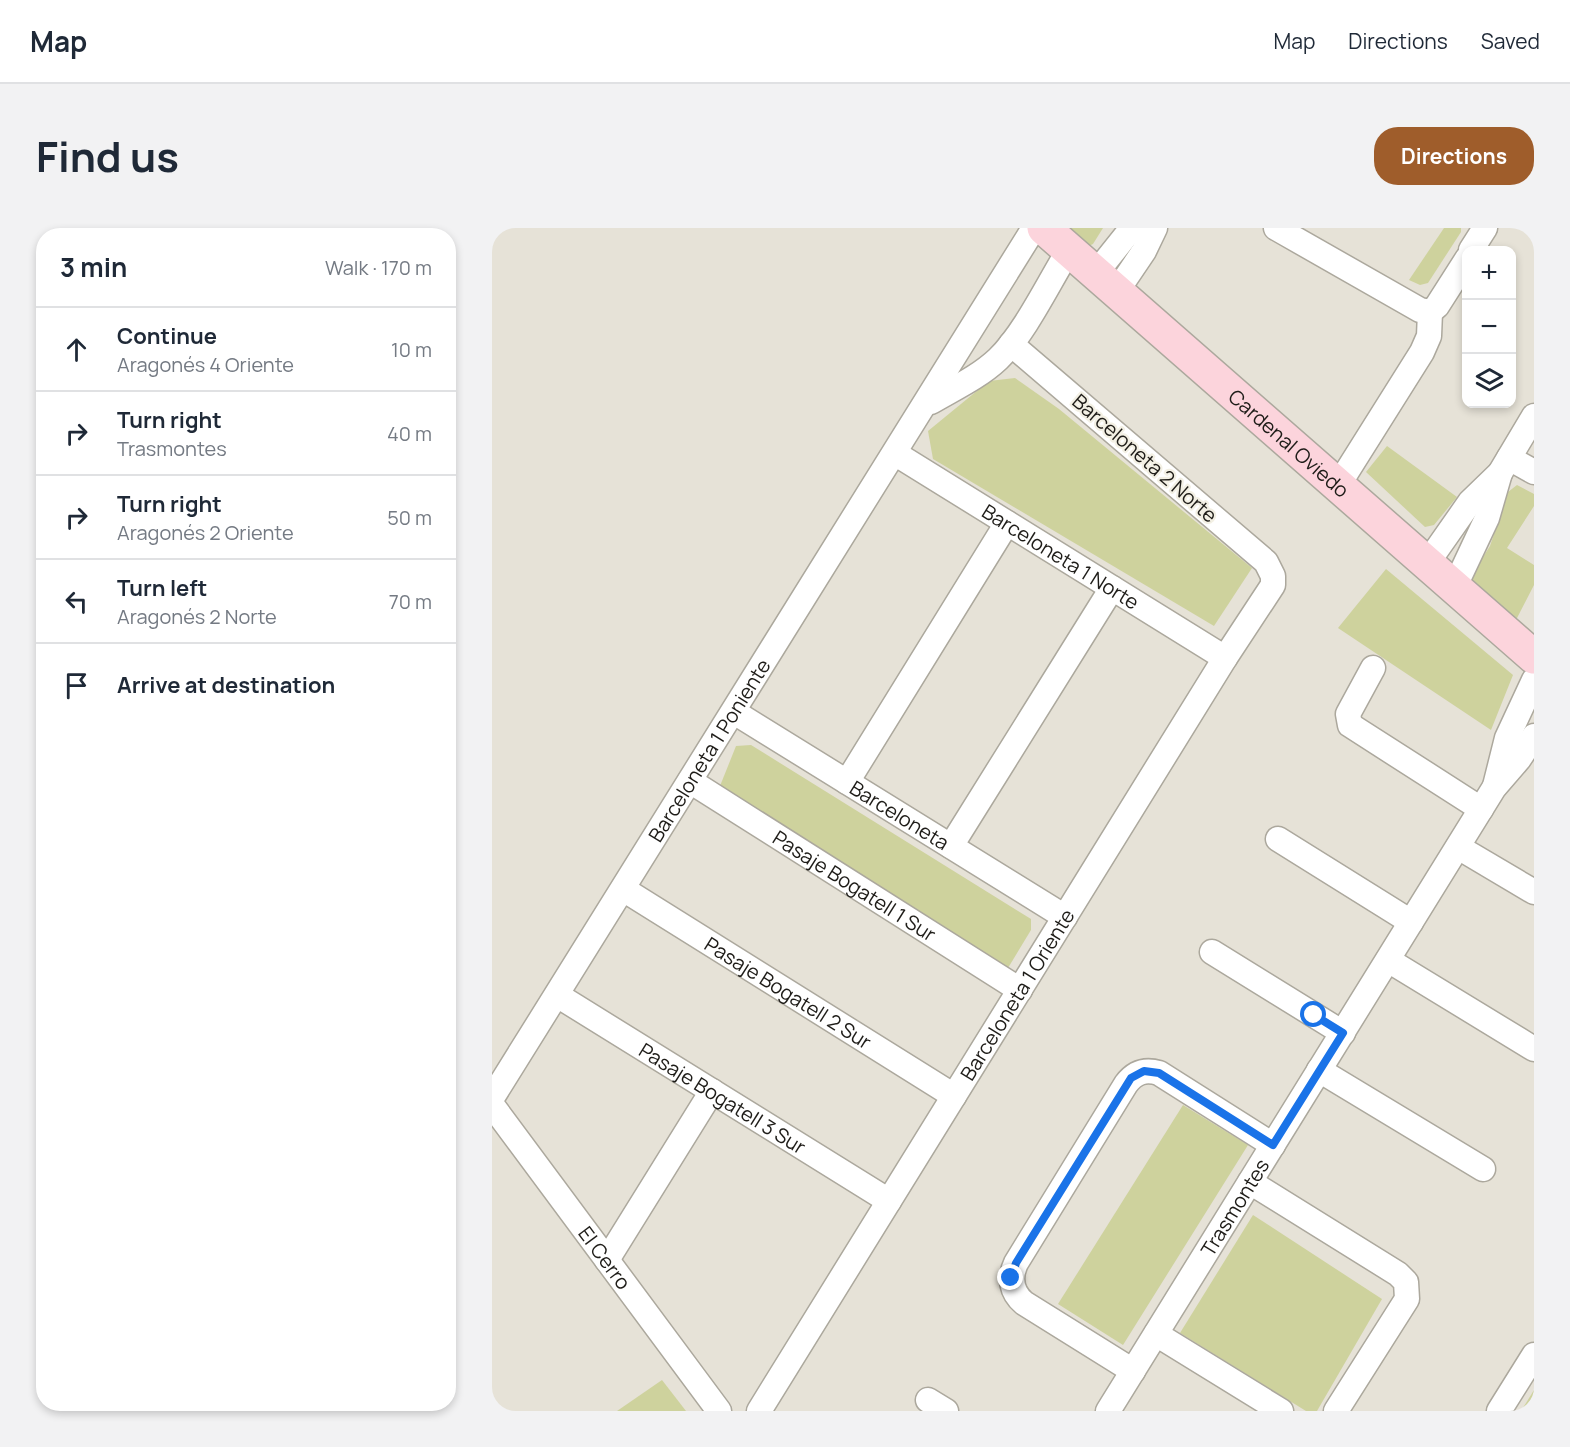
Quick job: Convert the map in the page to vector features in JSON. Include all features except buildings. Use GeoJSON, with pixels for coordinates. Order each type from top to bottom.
{"type":"FeatureCollection","features":[{"type":"Feature","properties":{"kind":"street","name":"Barceloneta 1 Poniente"},"geometry":{"type":"LineString","coordinates":[[492,1098],[896,454],[1034,228]]}},
{"type":"Feature","properties":{"kind":"street","name":"Cardenal Oviedo"},"geometry":{"type":"LineString","coordinates":[[1044,228],[1534,657]]}},
{"type":"Feature","properties":{"kind":"street"},"geometry":{"type":"LineString","coordinates":[[1107,282],[1132,228]]}},
{"type":"Feature","properties":{"kind":"street"},"geometry":{"type":"LineString","coordinates":[[1107,282],[1144,251],[1155,228]]}},
{"type":"Feature","properties":{"kind":"street"},"geometry":{"type":"LineString","coordinates":[[1276,228],[1420,310],[1430,312]]}},
{"type":"Feature","properties":{"kind":"street"},"geometry":{"type":"LineString","coordinates":[[1474,246],[1485,228]]}},
{"type":"Feature","properties":{"kind":"street","name":"Barceloneta 1 Poniente"},"geometry":{"type":"LineString","coordinates":[[927,404],[979,374],[1011,344],[1070,250]]}},
{"type":"Feature","properties":{"kind":"street"},"geometry":{"type":"LineString","coordinates":[[1339,484],[1422,352],[1429,336],[1430,312],[1437,306],[1462,267]]}},
{"type":"Feature","properties":{"kind":"street","name":"Barceloneta 2 Norte"},"geometry":{"type":"LineString","coordinates":[[1011,344],[1266,562],[1274,576]]}},
{"type":"Feature","properties":{"kind":"street"},"geometry":{"type":"LineString","coordinates":[[1455,586],[1487,518],[1505,465],[1534,416]]}},
{"type":"Feature","properties":{"kind":"street","name":"Barceloneta 1 Norte"},"geometry":{"type":"LineString","coordinates":[[896,454],[1225,658]]}},
{"type":"Feature","properties":{"kind":"street"},"geometry":{"type":"LineString","coordinates":[[1505,465],[1534,472]]}},
{"type":"Feature","properties":{"kind":"street"},"geometry":{"type":"LineString","coordinates":[[1428,562],[1470,502],[1505,465]]}},
{"type":"Feature","properties":{"kind":"street"},"geometry":{"type":"LineString","coordinates":[[847,782],[1007,523]]}},
{"type":"Feature","properties":{"kind":"street","name":"Barceloneta 1 Oriente"},"geometry":{"type":"LineString","coordinates":[[759,1411],[1225,658],[1269,594],[1274,576]]}},
{"type":"Feature","properties":{"kind":"street"},"geometry":{"type":"LineString","coordinates":[[951,846],[1112,588]]}},
{"type":"Feature","properties":{"kind":"street"},"geometry":{"type":"LineString","coordinates":[[1373,668],[1348,714],[1350,725],[1481,808]]}},
{"type":"Feature","properties":{"kind":"street","name":"Trasmontes"},"geometry":{"type":"LineString","coordinates":[[1494,788],[1507,738],[1534,680]]}},
{"type":"Feature","properties":{"kind":"street","name":"Barceloneta"},"geometry":{"type":"LineString","coordinates":[[734,712],[1065,917]]}},
{"type":"Feature","properties":{"kind":"street","name":"Trasmontes"},"geometry":{"type":"LineString","coordinates":[[1108,1411],[1481,808],[1534,736]]}},
{"type":"Feature","properties":{"kind":"street","name":"Pasaje Bogatell 1 Sur"},"geometry":{"type":"LineString","coordinates":[[690,781],[1020,990]]}},
{"type":"Feature","properties":{"kind":"street"},"geometry":{"type":"LineString","coordinates":[[1278,839],[1411,922]]}},
{"type":"Feature","properties":{"kind":"street"},"geometry":{"type":"LineString","coordinates":[[1458,847],[1534,892]]}},
{"type":"Feature","properties":{"kind":"street","name":"Pasaje Bogatell 2 Sur"},"geometry":{"type":"LineString","coordinates":[[623,889],[954,1096]]}},
{"type":"Feature","properties":{"kind":"street"},"geometry":{"type":"LineString","coordinates":[[1212,952],[1343,1033]]}},
{"type":"Feature","properties":{"kind":"street"},"geometry":{"type":"LineString","coordinates":[[1388,960],[1534,1049]]}},
{"type":"Feature","properties":{"kind":"street","name":"Pasaje Bogatell 3 Sur"},"geometry":{"type":"LineString","coordinates":[[557,995],[889,1201]]}},
{"type":"Feature","properties":{"kind":"street"},"geometry":{"type":"LineString","coordinates":[[1319,1070],[1483,1169]]}},
{"type":"Feature","properties":{"kind":"street"},"geometry":{"type":"LineString","coordinates":[[1133,1371],[1023,1303],[1012,1285],[1016,1263],[1108,1114],[1131,1078],[1144,1071],[1152,1071],[1166,1077],[1273,1145]]}},
{"type":"Feature","properties":{"kind":"street"},"geometry":{"type":"LineString","coordinates":[[607,1260],[712,1091]]}},
{"type":"Feature","properties":{"kind":"street","name":"El Cerro"},"geometry":{"type":"LineString","coordinates":[[492,1105],[719,1411]]}},
{"type":"Feature","properties":{"kind":"street"},"geometry":{"type":"LineString","coordinates":[[1250,1182],[1398,1274],[1407,1282],[1407,1299],[1336,1411]]}},
{"type":"Feature","properties":{"kind":"street"},"geometry":{"type":"LineString","coordinates":[[1156,1334],[1281,1411]]}},
{"type":"Feature","properties":{"kind":"street"},"geometry":{"type":"LineString","coordinates":[[1499,1411],[1534,1355]]}},
{"type":"Feature","properties":{"kind":"green space"},"geometry":{"type":"Polygon","coordinates":[[[1051,228],[1103,228],[1093,244],[1076,252],[1051,228]]]}},
{"type":"Feature","properties":{"kind":"green space"},"geometry":{"type":"Polygon","coordinates":[[[1444,228],[1461,228],[1461,232],[1428,283],[1420,285],[1409,280],[1444,228]]]}},
{"type":"Feature","properties":{"kind":"green space"},"geometry":{"type":"Polygon","coordinates":[[[1015,378],[1059,409],[1252,568],[1214,626],[933,459],[928,431],[989,381],[1015,378]]]}},
{"type":"Feature","properties":{"kind":"green space"},"geometry":{"type":"Polygon","coordinates":[[[1387,446],[1457,497],[1434,525],[1425,527],[1366,472],[1387,446]]]}},
{"type":"Feature","properties":{"kind":"green space"},"geometry":{"type":"Polygon","coordinates":[[[1517,485],[1534,494],[1534,506],[1507,548],[1534,565],[1534,585],[1516,620],[1469,579],[1490,546],[1508,492],[1517,485]]]}},
{"type":"Feature","properties":{"kind":"green space"},"geometry":{"type":"Polygon","coordinates":[[[1386,569],[1513,675],[1491,730],[1338,628],[1386,569]]]}},
{"type":"Feature","properties":{"kind":"green space"},"geometry":{"type":"Polygon","coordinates":[[[751,745],[1031,919],[1031,930],[1008,968],[720,786],[736,746],[751,745]]]}},
{"type":"Feature","properties":{"kind":"green space"},"geometry":{"type":"Polygon","coordinates":[[[1183,1105],[1248,1145],[1123,1345],[1058,1304],[1183,1105]]]}},
{"type":"Feature","properties":{"kind":"green space"},"geometry":{"type":"Polygon","coordinates":[[[1253,1215],[1382,1299],[1317,1411],[1306,1411],[1180,1333],[1253,1215]]]}},
{"type":"Feature","properties":{"kind":"green space"},"geometry":{"type":"Polygon","coordinates":[[[662,1380],[686,1411],[617,1411],[662,1380]]]}},
{"type":"Feature","properties":{"kind":"green space"},"geometry":{"type":"Polygon","coordinates":[[[1534,1390],[1534,1411],[1521,1411],[1534,1390]]]}},
{"type":"Feature","properties":{"kind":"route"},"geometry":{"type":"LineString","coordinates":[[1011,1278],[1016,1263],[1131,1078],[1144,1071],[1159,1073],[1273,1145],[1343,1033],[1314,1015]]}}]}
